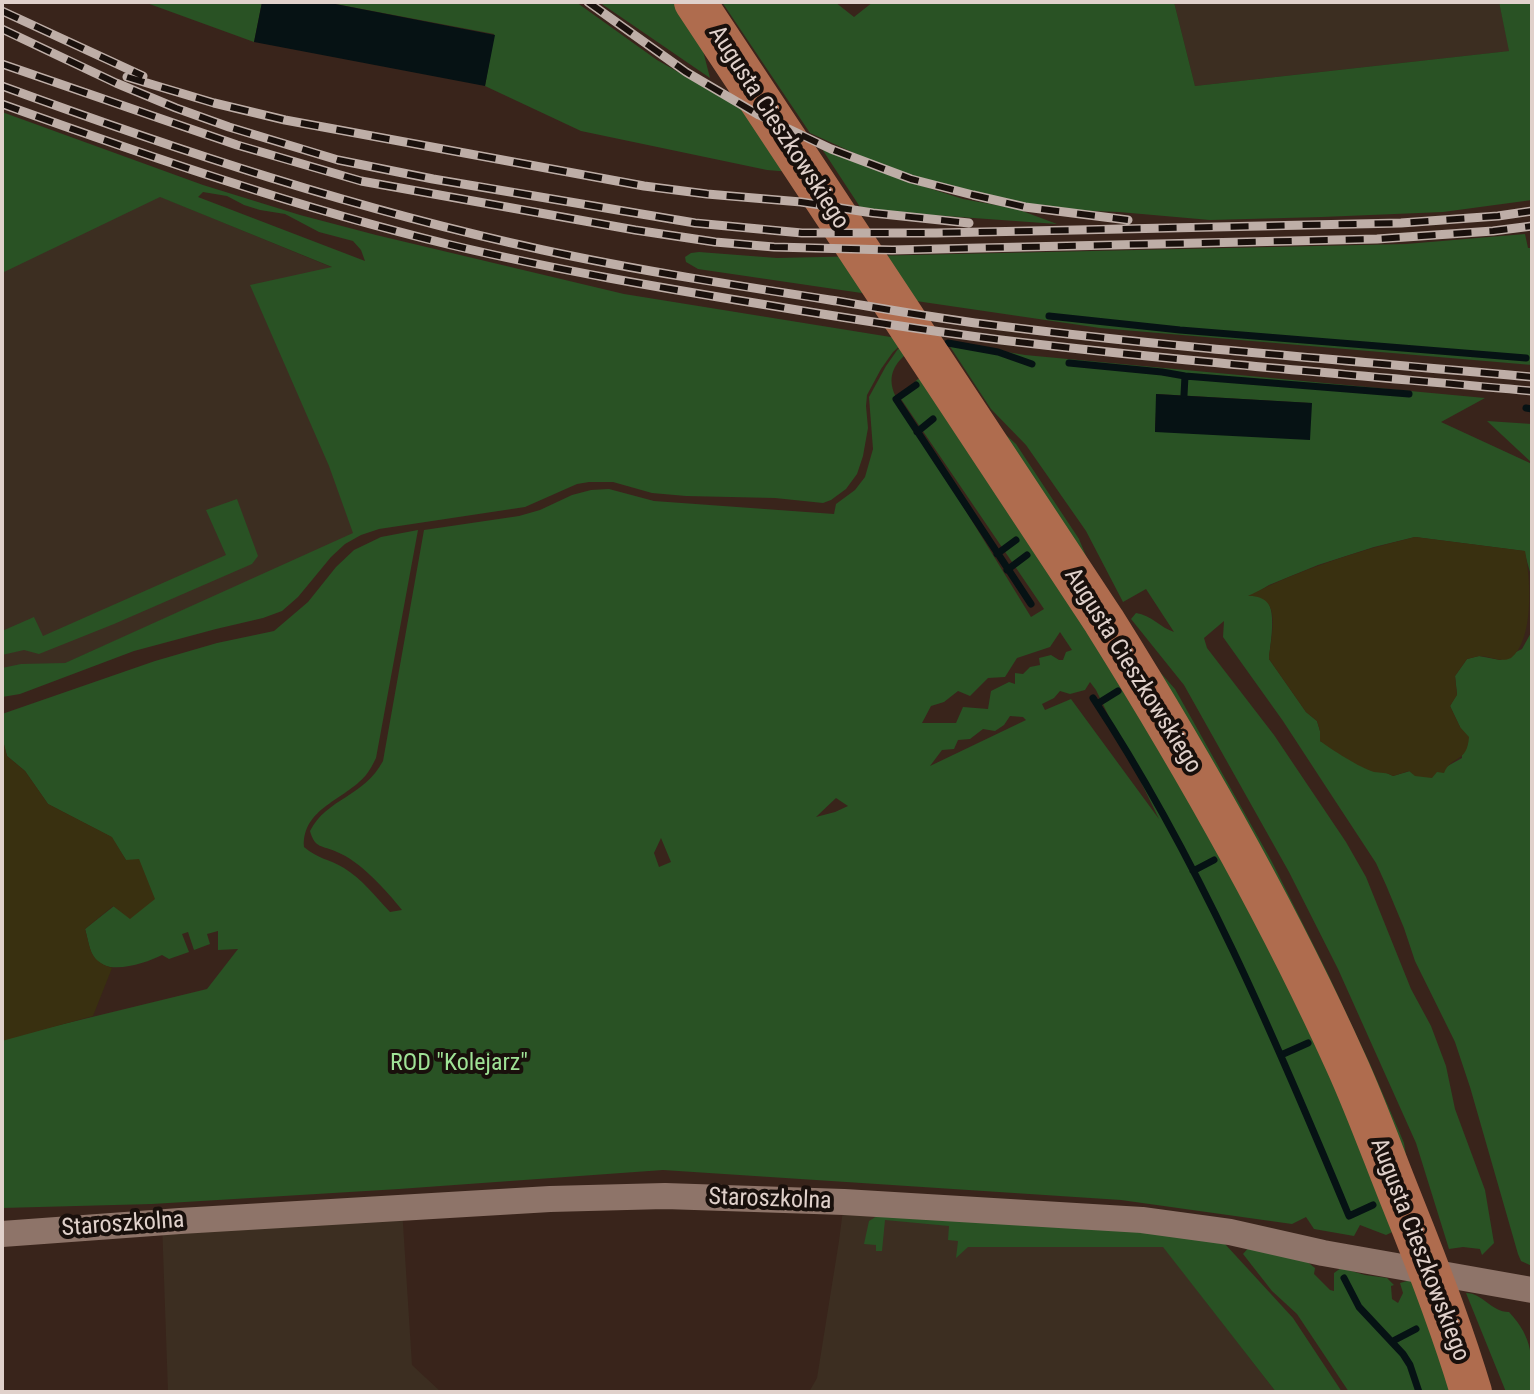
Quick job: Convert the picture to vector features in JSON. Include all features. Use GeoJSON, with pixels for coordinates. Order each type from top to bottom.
{"type":"FeatureCollection","features":[{"type":"Feature","properties":{"kind":"main road","name":"Augusta Cieszkowskiego"},"geometry":{"type":"LineString","coordinates":[[705,17],[1104,621],[1220,816],[1346,1063],[1414,1232],[1471,1392]]}},
{"type":"Feature","properties":{"kind":"street","name":"Staroszkolna"},"geometry":{"type":"LineString","coordinates":[[2,1234],[550,1199],[665,1196],[829,1202],[1142,1220],[1230,1232],[1323,1253],[1532,1290]]}},
{"type":"Feature","properties":{"kind":"shaded area"},"geometry":{"type":"Polygon","coordinates":[[[262,2],[325,2],[495,35],[485,86],[254,42],[262,2]]]}},
{"type":"Feature","properties":{"kind":"shaded area"},"geometry":{"type":"Polygon","coordinates":[[[1174,2],[1499,2],[1510,51],[1195,86],[1174,2]]]}},
{"type":"Feature","properties":{"kind":"shaded area"},"geometry":{"type":"Polygon","coordinates":[[[2,141],[91,168],[365,281],[446,493],[21,683],[2,677],[2,141]]]}},
{"type":"Feature","properties":{"kind":"shaded area"},"geometry":{"type":"Polygon","coordinates":[[[1156,394],[1312,403],[1310,440],[1155,432],[1156,394]]]}},
{"type":"Feature","properties":{"kind":"shaded area"},"geometry":{"type":"Polygon","coordinates":[[[844,1202],[1149,1228],[1276,1392],[809,1392],[817,1378],[844,1202]]]}},
{"type":"Feature","properties":{"kind":"shaded area"},"geometry":{"type":"Polygon","coordinates":[[[402,1208],[412,1365],[441,1392],[168,1392],[162,1222],[402,1208]]]}},
{"type":"Feature","properties":{"kind":"green space"},"geometry":{"type":"Polygon","coordinates":[[[144,2],[262,2],[254,42],[144,2]]]}},
{"type":"Feature","properties":{"kind":"green space"},"geometry":{"type":"Polygon","coordinates":[[[325,2],[576,2],[657,60],[754,115],[791,172],[767,170],[581,131],[485,86],[494,34],[325,2]]]}},
{"type":"Feature","properties":{"kind":"green space"},"geometry":{"type":"Polygon","coordinates":[[[599,2],[679,2],[698,31],[710,78],[599,2]]]}},
{"type":"Feature","properties":{"kind":"green space"},"geometry":{"type":"Polygon","coordinates":[[[722,2],[835,2],[854,17],[873,2],[1174,2],[1195,86],[1509,51],[1499,2],[1532,2],[1532,200],[1443,212],[1210,220],[1119,212],[1070,212],[977,195],[896,172],[810,133],[722,2]]]}},
{"type":"Feature","properties":{"kind":"green space"},"geometry":{"type":"Polygon","coordinates":[[[2,112],[203,185],[376,235],[624,294],[903,339],[867,395],[868,428],[857,474],[846,489],[831,500],[823,503],[775,498],[686,496],[652,493],[613,482],[589,482],[577,484],[525,507],[379,529],[345,544],[282,611],[134,651],[20,694],[2,697],[2,668],[21,664],[65,663],[353,533],[329,466],[250,285],[332,267],[160,197],[2,273],[2,112]],[[203,192],[198,197],[365,261],[353,241],[319,232],[285,214],[260,210],[227,196],[203,192]]]}},
{"type":"Feature","properties":{"kind":"green space"},"geometry":{"type":"Polygon","coordinates":[[[822,149],[900,179],[963,199],[1017,209],[1057,224],[862,210],[822,149]]]}},
{"type":"Feature","properties":{"kind":"green space"},"geometry":{"type":"Polygon","coordinates":[[[1525,234],[1528,248],[1532,248],[1532,365],[1100,328],[698,269],[686,262],[685,257],[699,252],[777,258],[1406,244],[1525,234]]]}},
{"type":"Feature","properties":{"kind":"green space"},"geometry":{"type":"Polygon","coordinates":[[[947,342],[1025,355],[1485,398],[1441,422],[1532,464],[1532,579],[1524,551],[1415,537],[1318,565],[1269,585],[1251,596],[1261,596],[1271,609],[1269,659],[1306,712],[1317,721],[1320,741],[1393,776],[1410,771],[1437,772],[1462,758],[1460,727],[1450,706],[1457,694],[1455,676],[1467,659],[1479,656],[1500,660],[1522,649],[1532,631],[1532,1266],[1521,1261],[1518,1254],[1455,1042],[1415,961],[1376,863],[1283,721],[1223,637],[1224,621],[1204,638],[1207,648],[1274,735],[1346,842],[1366,877],[1411,989],[1431,1026],[1446,1066],[1455,1109],[1485,1190],[1494,1243],[1482,1255],[1480,1249],[1449,1249],[1416,1143],[1338,969],[1289,872],[1184,685],[1131,619],[1136,613],[1141,614],[1174,632],[1146,589],[1123,602],[1086,531],[1026,445],[991,409],[947,342]],[[1157,394],[1155,431],[1311,403],[1157,394]]]}},
{"type":"Feature","properties":{"kind":"green space","name":"ROD \"Kolejarz\""},"geometry":{"type":"Polygon","coordinates":[[[904,346],[904,356],[892,375],[896,397],[1031,617],[1044,609],[899,396],[918,379],[925,376],[995,479],[1256,908],[1399,1229],[1386,1235],[1360,1225],[1354,1236],[1314,1229],[1306,1217],[1292,1224],[1121,1200],[663,1170],[152,1204],[2,1208],[2,1039],[207,989],[238,949],[218,950],[218,931],[207,934],[210,944],[194,950],[188,932],[182,934],[189,952],[169,959],[162,955],[137,964],[109,967],[95,959],[85,929],[114,906],[126,860],[111,837],[48,804],[25,771],[7,756],[2,737],[2,714],[155,661],[274,631],[308,602],[354,550],[381,537],[418,530],[376,758],[357,784],[317,814],[305,834],[304,847],[351,872],[390,912],[402,910],[364,869],[346,856],[317,844],[310,831],[326,811],[366,782],[383,761],[424,530],[519,516],[572,495],[609,489],[654,501],[834,514],[836,504],[855,490],[865,477],[873,449],[869,397],[898,349],[904,346]],[[1060,632],[1050,647],[1017,658],[1005,677],[988,678],[970,696],[958,691],[944,702],[931,706],[922,723],[956,723],[963,707],[988,709],[991,691],[1009,682],[1015,684],[1015,673],[1023,674],[1030,667],[1040,665],[1039,658],[1051,655],[1063,660],[1066,652],[1072,650],[1060,632]],[[1090,682],[1085,690],[1070,694],[1060,691],[1042,704],[1045,710],[1071,699],[1159,819],[1096,690],[1090,682]],[[1010,716],[995,731],[983,729],[970,739],[958,740],[954,749],[942,750],[930,766],[1026,720],[1010,716]],[[836,798],[816,817],[848,806],[836,798]],[[661,838],[654,853],[659,867],[671,862],[661,838]]]}},
{"type":"Feature","properties":{"kind":"green space"},"geometry":{"type":"Polygon","coordinates":[[[984,415],[1016,444],[1079,539],[1098,585],[984,415]]]}},
{"type":"Feature","properties":{"kind":"green space"},"geometry":{"type":"Polygon","coordinates":[[[1487,421],[1532,424],[1532,463],[1487,421]]]}},
{"type":"Feature","properties":{"kind":"green space"},"geometry":{"type":"Polygon","coordinates":[[[237,499],[258,556],[252,564],[39,654],[24,650],[2,655],[2,631],[34,617],[43,636],[226,555],[206,510],[237,499]]]}},
{"type":"Feature","properties":{"kind":"green space"},"geometry":{"type":"Polygon","coordinates":[[[1138,647],[1175,689],[1272,862],[1370,1064],[1404,1143],[1410,1181],[1138,647]]]}},
{"type":"Feature","properties":{"kind":"green space"},"geometry":{"type":"Polygon","coordinates":[[[882,1213],[1150,1231],[1225,1244],[1293,1318],[1342,1392],[1276,1392],[1163,1247],[968,1247],[956,1258],[958,1241],[948,1240],[949,1226],[885,1220],[882,1251],[876,1251],[876,1245],[864,1244],[869,1221],[882,1213]]]}},
{"type":"Feature","properties":{"kind":"green space"},"geometry":{"type":"Polygon","coordinates":[[[1251,1245],[1300,1256],[1315,1268],[1314,1274],[1334,1291],[1334,1273],[1341,1268],[1387,1278],[1394,1285],[1391,1286],[1392,1299],[1398,1303],[1403,1293],[1400,1283],[1418,1278],[1458,1392],[1349,1392],[1297,1314],[1272,1291],[1243,1254],[1251,1245]]]}},
{"type":"Feature","properties":{"kind":"green space"},"geometry":{"type":"Polygon","coordinates":[[[1466,1293],[1509,1312],[1523,1331],[1530,1349],[1532,1392],[1506,1392],[1466,1293]]]}},
{"type":"Feature","properties":{"kind":"sand"},"geometry":{"type":"Polygon","coordinates":[[[1415,537],[1525,551],[1529,577],[1527,624],[1518,649],[1507,659],[1479,656],[1467,659],[1455,676],[1457,695],[1450,706],[1460,727],[1469,737],[1468,746],[1444,773],[1437,772],[1432,778],[1415,776],[1409,771],[1393,776],[1374,772],[1320,741],[1317,721],[1306,712],[1269,659],[1273,628],[1271,609],[1259,597],[1248,596],[1330,562],[1415,537]]]}},
{"type":"Feature","properties":{"kind":"sand"},"geometry":{"type":"Polygon","coordinates":[[[2,737],[7,756],[25,771],[48,804],[112,837],[126,860],[139,859],[155,899],[130,919],[113,906],[85,929],[95,958],[112,968],[93,1016],[2,1041],[2,737]]]}},
{"type":"Feature","properties":{"kind":"waterway"},"geometry":{"type":"LineString","coordinates":[[1049,316],[1180,330],[1526,358]]}},
{"type":"Feature","properties":{"kind":"waterway"},"geometry":{"type":"LineString","coordinates":[[948,343],[998,352],[1032,364]]}},
{"type":"Feature","properties":{"kind":"waterway"},"geometry":{"type":"LineString","coordinates":[[1069,363],[1185,376],[1409,394]]}},
{"type":"Feature","properties":{"kind":"waterway"},"geometry":{"type":"LineString","coordinates":[[1184,395],[1185,376]]}},
{"type":"Feature","properties":{"kind":"waterway"},"geometry":{"type":"LineString","coordinates":[[916,385],[896,399],[1031,604]]}},
{"type":"Feature","properties":{"kind":"waterway"},"geometry":{"type":"LineString","coordinates":[[1526,408],[1532,409]]}},
{"type":"Feature","properties":{"kind":"waterway"},"geometry":{"type":"LineString","coordinates":[[917,432],[933,419]]}},
{"type":"Feature","properties":{"kind":"waterway"},"geometry":{"type":"LineString","coordinates":[[997,554],[1016,540]]}},
{"type":"Feature","properties":{"kind":"waterway"},"geometry":{"type":"LineString","coordinates":[[1007,570],[1027,555]]}},
{"type":"Feature","properties":{"kind":"waterway"},"geometry":{"type":"LineString","coordinates":[[1097,704],[1118,691]]}},
{"type":"Feature","properties":{"kind":"waterway"},"geometry":{"type":"LineString","coordinates":[[1093,698],[1131,759],[1201,886],[1263,1016],[1349,1216],[1373,1205]]}},
{"type":"Feature","properties":{"kind":"waterway"},"geometry":{"type":"LineString","coordinates":[[1193,871],[1214,860]]}},
{"type":"Feature","properties":{"kind":"waterway"},"geometry":{"type":"LineString","coordinates":[[1281,1055],[1308,1043]]}},
{"type":"Feature","properties":{"kind":"waterway"},"geometry":{"type":"LineString","coordinates":[[1344,1278],[1359,1307],[1403,1354],[1419,1392]]}},
{"type":"Feature","properties":{"kind":"waterway"},"geometry":{"type":"LineString","coordinates":[[1393,1341],[1416,1329]]}},
{"type":"Feature","properties":{"kind":"railway"},"geometry":{"type":"LineString","coordinates":[[588,2],[686,72],[759,115],[831,149],[911,179],[973,195],[1025,207],[1128,220]]}},
{"type":"Feature","properties":{"kind":"railway"},"geometry":{"type":"LineString","coordinates":[[2,11],[143,76]]}},
{"type":"Feature","properties":{"kind":"railway"},"geometry":{"type":"LineString","coordinates":[[2,29],[176,108],[338,160],[695,223],[802,233],[936,233],[1401,223],[1532,211]]}},
{"type":"Feature","properties":{"kind":"railway"},"geometry":{"type":"LineString","coordinates":[[2,64],[237,145],[361,181],[715,242],[892,250],[1377,239],[1532,226]]}},
{"type":"Feature","properties":{"kind":"railway"},"geometry":{"type":"LineString","coordinates":[[127,77],[285,120],[644,186],[969,223]]}},
{"type":"Feature","properties":{"kind":"railway"},"geometry":{"type":"LineString","coordinates":[[2,86],[202,156],[337,198],[474,234],[616,265],[979,324],[1199,348],[1532,377]]}},
{"type":"Feature","properties":{"kind":"railway"},"geometry":{"type":"LineString","coordinates":[[2,104],[169,162],[338,215],[451,245],[609,278],[826,315],[1001,340],[1532,391]]}}]}
